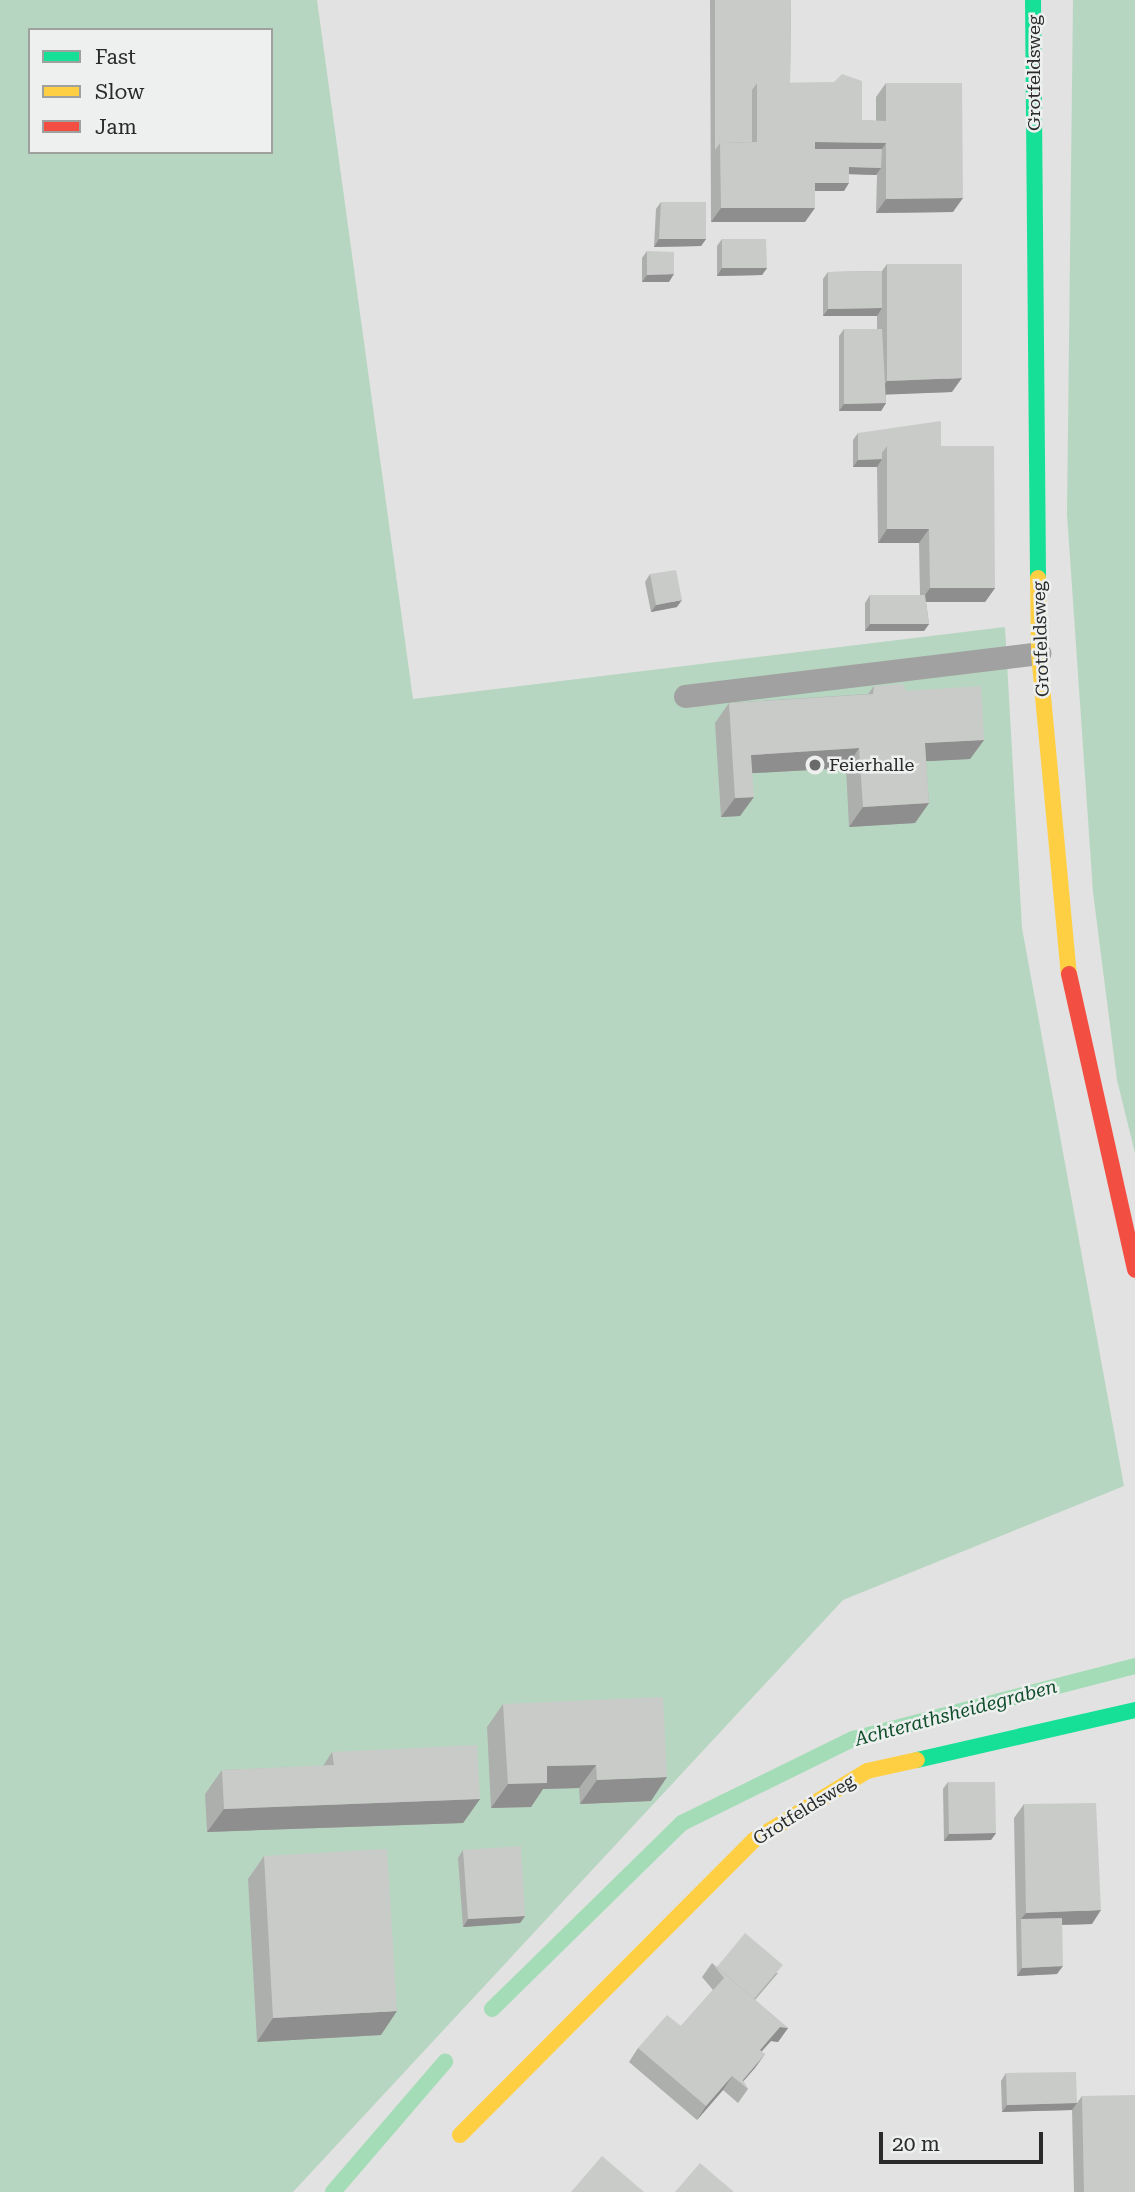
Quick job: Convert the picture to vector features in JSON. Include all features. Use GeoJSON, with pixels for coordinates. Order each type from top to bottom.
{"type":"FeatureCollection","features":[{"type":"Feature","properties":{"kind":"street","name":"Grotfeldsweg"},"geometry":{"type":"LineString","coordinates":[[1033,0],[1039,653],[1065,956],[1135,1270]]}},
{"type":"Feature","properties":{"kind":"street","name":"Grotfeldsweg"},"geometry":{"type":"LineString","coordinates":[[460,2135],[754,1840],[867,1771],[1135,1710]]}},
{"type":"Feature","properties":{"kind":"lane"},"geometry":{"type":"LineString","coordinates":[[685,696],[1039,653]]}},
{"type":"Feature","properties":{"kind":"green space"},"geometry":{"type":"Polygon","coordinates":[[[0,0],[317,0],[413,699],[1005,627],[1022,928],[1124,1486],[843,1600],[293,2192],[0,2192],[0,0]]]}},
{"type":"Feature","properties":{"kind":"green space"},"geometry":{"type":"Polygon","coordinates":[[[1073,0],[1135,0],[1135,1153],[1117,1080],[1093,892],[1067,514],[1073,0]]]}},
{"type":"Feature","properties":{"kind":"building"},"geometry":{"type":"Polygon","coordinates":[[[715,0],[791,0],[790,83],[757,83],[752,90],[752,142],[720,143],[715,150],[715,0]]]}},
{"type":"Feature","properties":{"kind":"building"},"geometry":{"type":"Polygon","coordinates":[[[842,74],[862,81],[862,120],[886,121],[886,83],[962,83],[963,198],[886,199],[886,143],[815,142],[815,208],[721,208],[720,143],[757,142],[757,83],[834,82],[842,74]]]}},
{"type":"Feature","properties":{"kind":"building"},"geometry":{"type":"Polygon","coordinates":[[[815,149],[882,149],[881,168],[849,167],[849,183],[815,183],[815,149]]]}},
{"type":"Feature","properties":{"kind":"building"},"geometry":{"type":"Polygon","coordinates":[[[661,202],[706,202],[706,239],[659,239],[661,202]]]}},
{"type":"Feature","properties":{"kind":"building"},"geometry":{"type":"Polygon","coordinates":[[[722,239],[766,239],[767,268],[722,268],[722,239]]]}},
{"type":"Feature","properties":{"kind":"building"},"geometry":{"type":"Polygon","coordinates":[[[647,251],[674,252],[674,274],[647,275],[647,251]]]}},
{"type":"Feature","properties":{"kind":"building"},"geometry":{"type":"Polygon","coordinates":[[[887,264],[962,264],[962,378],[887,381],[887,264]]]}},
{"type":"Feature","properties":{"kind":"building"},"geometry":{"type":"Polygon","coordinates":[[[882,271],[882,308],[828,309],[828,272],[882,271]]]}},
{"type":"Feature","properties":{"kind":"building"},"geometry":{"type":"Polygon","coordinates":[[[844,329],[882,329],[886,403],[844,404],[844,329]]]}},
{"type":"Feature","properties":{"kind":"building"},"geometry":{"type":"Polygon","coordinates":[[[941,421],[941,446],[887,446],[882,453],[882,459],[858,460],[858,433],[941,421]]]}},
{"type":"Feature","properties":{"kind":"building"},"geometry":{"type":"Polygon","coordinates":[[[887,446],[994,446],[995,588],[930,588],[929,529],[887,529],[887,446]]]}},
{"type":"Feature","properties":{"kind":"building"},"geometry":{"type":"Polygon","coordinates":[[[676,570],[682,600],[656,605],[650,574],[676,570]]]}},
{"type":"Feature","properties":{"kind":"building"},"geometry":{"type":"Polygon","coordinates":[[[870,595],[925,595],[929,624],[870,624],[870,595]]]}},
{"type":"Feature","properties":{"kind":"building","name":"Feierhalle"},"geometry":{"type":"Polygon","coordinates":[[[903,684],[906,691],[981,686],[984,740],[925,743],[929,803],[863,807],[859,748],[751,755],[754,797],[735,798],[729,703],[873,694],[874,686],[903,684]]]}},
{"type":"Feature","properties":{"kind":"building"},"geometry":{"type":"Polygon","coordinates":[[[663,1697],[667,1777],[597,1780],[596,1765],[547,1766],[547,1783],[508,1784],[503,1704],[663,1697]]]}},
{"type":"Feature","properties":{"kind":"building"},"geometry":{"type":"Polygon","coordinates":[[[477,1745],[480,1799],[224,1809],[222,1770],[334,1765],[332,1752],[477,1745]]]}},
{"type":"Feature","properties":{"kind":"building"},"geometry":{"type":"Polygon","coordinates":[[[948,1782],[995,1782],[996,1833],[949,1834],[948,1782]]]}},
{"type":"Feature","properties":{"kind":"building"},"geometry":{"type":"Polygon","coordinates":[[[1096,1803],[1101,1910],[1026,1913],[1024,1804],[1096,1803]]]}},
{"type":"Feature","properties":{"kind":"building"},"geometry":{"type":"Polygon","coordinates":[[[521,1846],[525,1916],[468,1919],[463,1850],[521,1846]]]}},
{"type":"Feature","properties":{"kind":"building"},"geometry":{"type":"Polygon","coordinates":[[[387,1849],[397,2011],[273,2018],[264,1856],[387,1849]]]}},
{"type":"Feature","properties":{"kind":"building"},"geometry":{"type":"Polygon","coordinates":[[[1062,1918],[1063,1966],[1022,1968],[1021,1919],[1062,1918]]]}},
{"type":"Feature","properties":{"kind":"building"},"geometry":{"type":"Polygon","coordinates":[[[745,1933],[783,1965],[754,1999],[717,1967],[745,1933]]]}},
{"type":"Feature","properties":{"kind":"building"},"geometry":{"type":"Polygon","coordinates":[[[712,1963],[788,2028],[780,2027],[760,2050],[765,2054],[743,2080],[748,2089],[732,2076],[706,2106],[638,2048],[667,2015],[681,2026],[724,1978],[712,1963]]]}},
{"type":"Feature","properties":{"kind":"building"},"geometry":{"type":"Polygon","coordinates":[[[1076,2072],[1077,2103],[1007,2105],[1006,2073],[1076,2072]]]}},
{"type":"Feature","properties":{"kind":"building"},"geometry":{"type":"Polygon","coordinates":[[[1135,2095],[1135,2192],[1084,2192],[1082,2096],[1135,2095]]]}},
{"type":"Feature","properties":{"kind":"building"},"geometry":{"type":"Polygon","coordinates":[[[602,2156],[644,2192],[571,2192],[602,2156]]]}},
{"type":"Feature","properties":{"kind":"building"},"geometry":{"type":"Polygon","coordinates":[[[700,2163],[734,2192],[675,2192],[700,2163]]]}},
{"type":"Feature","properties":{"kind":"waterway","name":"Achterathsheidegraben"},"geometry":{"type":"LineString","coordinates":[[492,2009],[682,1823],[853,1739],[1135,1666]]}},
{"type":"Feature","properties":{"kind":"waterway","name":"Achterathsheidegraben"},"geometry":{"type":"LineString","coordinates":[[333,2192],[445,2062]]}},
{"type":"Feature","properties":{"kind":"traffic: fast"},"geometry":{"type":"LineString","coordinates":[[1033,0],[1038,578]]}},
{"type":"Feature","properties":{"kind":"traffic: fast"},"geometry":{"type":"LineString","coordinates":[[917,1760],[1135,1710]]}},
{"type":"Feature","properties":{"kind":"traffic: slow"},"geometry":{"type":"LineString","coordinates":[[1038,578],[1039,653],[1069,974]]}},
{"type":"Feature","properties":{"kind":"traffic: slow"},"geometry":{"type":"LineString","coordinates":[[460,2135],[754,1840],[867,1771],[917,1760]]}},
{"type":"Feature","properties":{"kind":"traffic: jam"},"geometry":{"type":"LineString","coordinates":[[1069,974],[1135,1270]]}},
{"type":"Feature","properties":{"kind":"place","name":"Feierhalle"},"geometry":{"type":"Point","coordinates":[815,765]}}]}
